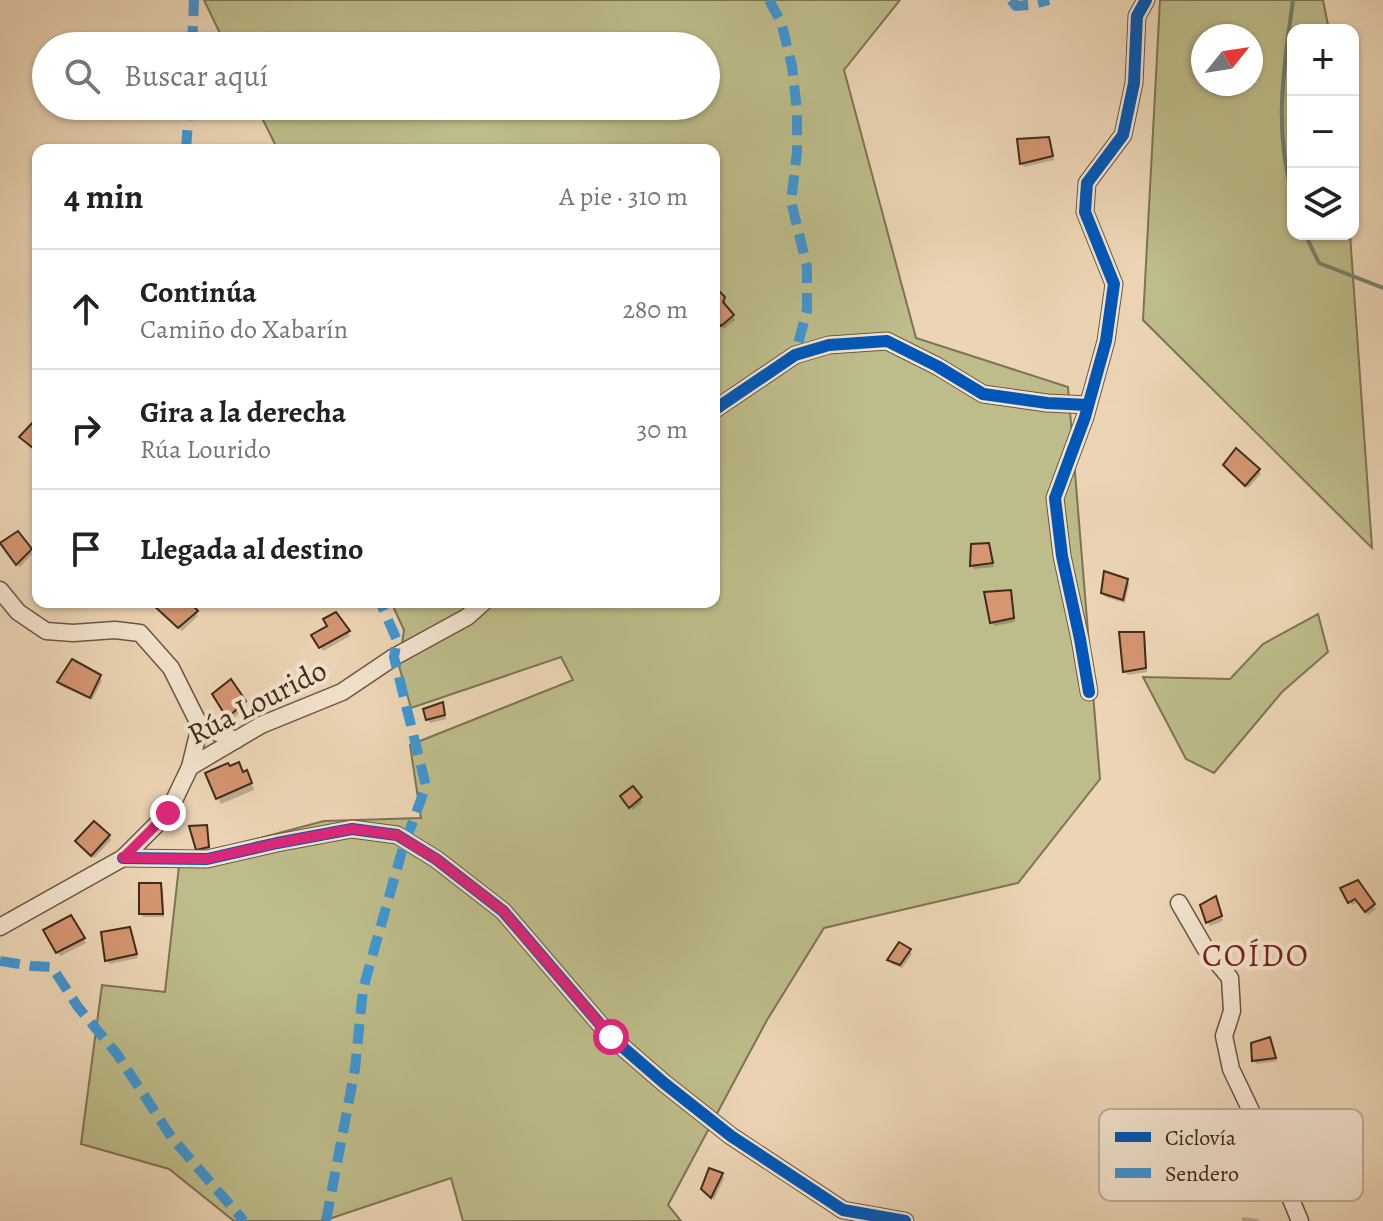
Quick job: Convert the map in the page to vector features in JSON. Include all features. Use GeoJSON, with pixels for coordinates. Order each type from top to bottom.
{"type":"FeatureCollection","features":[{"type":"Feature","properties":{"kind":"street"},"geometry":{"type":"LineString","coordinates":[[1089,692],[1062,556],[1055,498],[1088,405],[1106,341],[1114,284],[1085,212],[1087,183],[1123,135],[1134,83],[1137,16],[1146,0]]}},
{"type":"Feature","properties":{"kind":"street"},"geometry":{"type":"LineString","coordinates":[[720,406],[795,355],[829,345],[887,341],[983,394],[1088,405]]}},
{"type":"Feature","properties":{"kind":"street"},"geometry":{"type":"LineString","coordinates":[[0,590],[18,612],[46,631],[115,630],[140,633],[171,668],[200,726],[190,767]]}},
{"type":"Feature","properties":{"kind":"street","name":"Rúa Lourido"},"geometry":{"type":"LineString","coordinates":[[0,927],[123,858],[168,813],[190,767],[261,725],[342,692],[477,608]]}},
{"type":"Feature","properties":{"kind":"street"},"geometry":{"type":"LineString","coordinates":[[200,726],[236,740]]}},
{"type":"Feature","properties":{"kind":"street"},"geometry":{"type":"LineString","coordinates":[[123,858],[207,859],[352,829],[397,835],[436,859],[503,911],[611,1037],[731,1136],[843,1210],[905,1221]]}},
{"type":"Feature","properties":{"kind":"street"},"geometry":{"type":"LineString","coordinates":[[1179,903],[1205,948],[1230,978],[1232,1011],[1224,1036],[1231,1069],[1250,1109]]}},
{"type":"Feature","properties":{"kind":"street"},"geometry":{"type":"LineString","coordinates":[[1292,1201],[1300,1221]]}},
{"type":"Feature","properties":{"kind":"shaded area"},"geometry":{"type":"Polygon","coordinates":[[[204,0],[900,0],[844,70],[916,338],[1068,387],[1100,779],[1018,883],[824,928],[767,1020],[668,1205],[681,1221],[463,1221],[451,1178],[323,1221],[234,1221],[169,1169],[81,1144],[102,985],[165,992],[179,866],[241,843],[324,821],[421,818],[410,745],[573,680],[561,657],[411,708],[399,666],[404,630],[394,608],[720,608],[720,144],[275,144],[263,120],[720,120],[720,32],[219,32],[204,0]]]}},
{"type":"Feature","properties":{"kind":"shaded area"},"geometry":{"type":"Polygon","coordinates":[[[1160,0],[1323,0],[1328,24],[1287,24],[1287,240],[1350,240],[1372,548],[1143,320],[1160,0]]]}},
{"type":"Feature","properties":{"kind":"shaded area"},"geometry":{"type":"Polygon","coordinates":[[[1318,614],[1328,652],[1282,692],[1214,773],[1186,759],[1143,677],[1230,679],[1263,644],[1318,614]]]}},
{"type":"Feature","properties":{"kind":"building"},"geometry":{"type":"Polygon","coordinates":[[[1049,137],[1053,156],[1020,164],[1017,139],[1049,137]]]}},
{"type":"Feature","properties":{"kind":"building"},"geometry":{"type":"Polygon","coordinates":[[[720,292],[725,297],[723,302],[734,315],[721,326],[720,292]]]}},
{"type":"Feature","properties":{"kind":"building"},"geometry":{"type":"Polygon","coordinates":[[[32,423],[32,447],[19,437],[32,423]]]}},
{"type":"Feature","properties":{"kind":"building"},"geometry":{"type":"Polygon","coordinates":[[[1236,448],[1260,469],[1245,486],[1223,465],[1236,448]]]}},
{"type":"Feature","properties":{"kind":"building"},"geometry":{"type":"Polygon","coordinates":[[[18,531],[32,549],[16,565],[0,543],[18,531]]]}},
{"type":"Feature","properties":{"kind":"building"},"geometry":{"type":"Polygon","coordinates":[[[989,543],[993,563],[970,566],[971,544],[989,543]]]}},
{"type":"Feature","properties":{"kind":"building"},"geometry":{"type":"Polygon","coordinates":[[[1104,571],[1128,579],[1123,600],[1101,593],[1104,571]]]}},
{"type":"Feature","properties":{"kind":"building"},"geometry":{"type":"Polygon","coordinates":[[[1011,590],[1014,618],[990,623],[984,592],[1011,590]]]}},
{"type":"Feature","properties":{"kind":"building"},"geometry":{"type":"Polygon","coordinates":[[[156,608],[195,608],[198,611],[178,628],[156,608]]]}},
{"type":"Feature","properties":{"kind":"building"},"geometry":{"type":"Polygon","coordinates":[[[336,612],[350,631],[319,648],[311,635],[327,626],[323,619],[336,612]]]}},
{"type":"Feature","properties":{"kind":"building"},"geometry":{"type":"Polygon","coordinates":[[[1119,632],[1144,632],[1146,668],[1123,672],[1119,632]]]}},
{"type":"Feature","properties":{"kind":"building"},"geometry":{"type":"Polygon","coordinates":[[[72,659],[101,675],[90,698],[57,682],[72,659]]]}},
{"type":"Feature","properties":{"kind":"building"},"geometry":{"type":"Polygon","coordinates":[[[231,679],[246,701],[227,718],[212,694],[231,679]]]}},
{"type":"Feature","properties":{"kind":"building"},"geometry":{"type":"Polygon","coordinates":[[[443,702],[445,715],[426,720],[423,709],[443,702]]]}},
{"type":"Feature","properties":{"kind":"building"},"geometry":{"type":"Polygon","coordinates":[[[239,762],[243,772],[247,770],[252,783],[216,799],[205,773],[228,763],[230,766],[239,762]]]}},
{"type":"Feature","properties":{"kind":"building"},"geometry":{"type":"Polygon","coordinates":[[[633,786],[642,797],[629,808],[620,796],[633,786]]]}},
{"type":"Feature","properties":{"kind":"building"},"geometry":{"type":"Polygon","coordinates":[[[94,821],[110,835],[91,856],[75,841],[94,821]]]}},
{"type":"Feature","properties":{"kind":"building"},"geometry":{"type":"Polygon","coordinates":[[[207,825],[209,847],[196,850],[189,826],[207,825]]]}},
{"type":"Feature","properties":{"kind":"building"},"geometry":{"type":"Polygon","coordinates":[[[1358,880],[1375,904],[1365,912],[1355,899],[1348,903],[1340,888],[1358,880]]]}},
{"type":"Feature","properties":{"kind":"building"},"geometry":{"type":"Polygon","coordinates":[[[139,883],[161,883],[163,914],[139,914],[139,883]]]}},
{"type":"Feature","properties":{"kind":"building"},"geometry":{"type":"Polygon","coordinates":[[[1216,896],[1222,916],[1206,923],[1200,905],[1216,896]]]}},
{"type":"Feature","properties":{"kind":"building"},"geometry":{"type":"Polygon","coordinates":[[[71,915],[85,938],[56,953],[43,930],[71,915]]]}},
{"type":"Feature","properties":{"kind":"building"},"geometry":{"type":"Polygon","coordinates":[[[130,927],[137,954],[105,961],[101,932],[130,927]]]}},
{"type":"Feature","properties":{"kind":"building"},"geometry":{"type":"Polygon","coordinates":[[[899,942],[911,949],[900,965],[887,960],[899,942]]]}},
{"type":"Feature","properties":{"kind":"building"},"geometry":{"type":"Polygon","coordinates":[[[1270,1037],[1276,1058],[1252,1061],[1251,1043],[1270,1037]]]}},
{"type":"Feature","properties":{"kind":"building"},"geometry":{"type":"Polygon","coordinates":[[[709,1168],[723,1173],[711,1198],[701,1189],[709,1168]]]}},
{"type":"Feature","properties":{"kind":"waterway"},"geometry":{"type":"LineString","coordinates":[[1287,171],[1282,98],[1293,0]]}},
{"type":"Feature","properties":{"kind":"waterway"},"geometry":{"type":"LineString","coordinates":[[1308,240],[1319,263],[1383,288]]}},
{"type":"Feature","properties":{"kind":"marked path"},"geometry":{"type":"LineString","coordinates":[[193,32],[194,0]]}},
{"type":"Feature","properties":{"kind":"marked path"},"geometry":{"type":"LineString","coordinates":[[769,0],[781,22],[792,66],[797,111],[797,152],[791,201],[807,267],[807,310],[795,355]]}},
{"type":"Feature","properties":{"kind":"marked path"},"geometry":{"type":"LineString","coordinates":[[1011,0],[1016,6],[1049,0]]}},
{"type":"Feature","properties":{"kind":"marked path"},"geometry":{"type":"LineString","coordinates":[[186,144],[188,120]]}},
{"type":"Feature","properties":{"kind":"marked path"},"geometry":{"type":"LineString","coordinates":[[326,1221],[355,1069],[363,989],[402,851],[426,786],[394,657],[397,640],[383,608]]}},
{"type":"Feature","properties":{"kind":"marked path"},"geometry":{"type":"LineString","coordinates":[[0,961],[52,967],[78,1007],[117,1054],[172,1138],[244,1221]]}},
{"type":"Feature","properties":{"kind":"cycle path"},"geometry":{"type":"LineString","coordinates":[[1089,692],[1062,556],[1055,498],[1085,417],[1106,341],[1114,284],[1085,212],[1087,183],[1123,135],[1134,83],[1137,16],[1146,0]]}},
{"type":"Feature","properties":{"kind":"cycle path"},"geometry":{"type":"LineString","coordinates":[[720,406],[795,355],[829,345],[887,341],[983,394],[1088,405]]}},
{"type":"Feature","properties":{"kind":"cycle path"},"geometry":{"type":"LineString","coordinates":[[123,858],[207,859],[352,829],[397,835],[436,859],[503,911],[611,1037],[731,1136],[843,1210],[905,1221]]}},
{"type":"Feature","properties":{"kind":"district","name":"COÍDO"},"geometry":{"type":"Point","coordinates":[1256,955]}},
{"type":"Feature","properties":{"kind":"route"},"geometry":{"type":"LineString","coordinates":[[168,813],[123,858],[207,859],[352,829],[397,835],[436,859],[503,911],[611,1037]]}}]}
